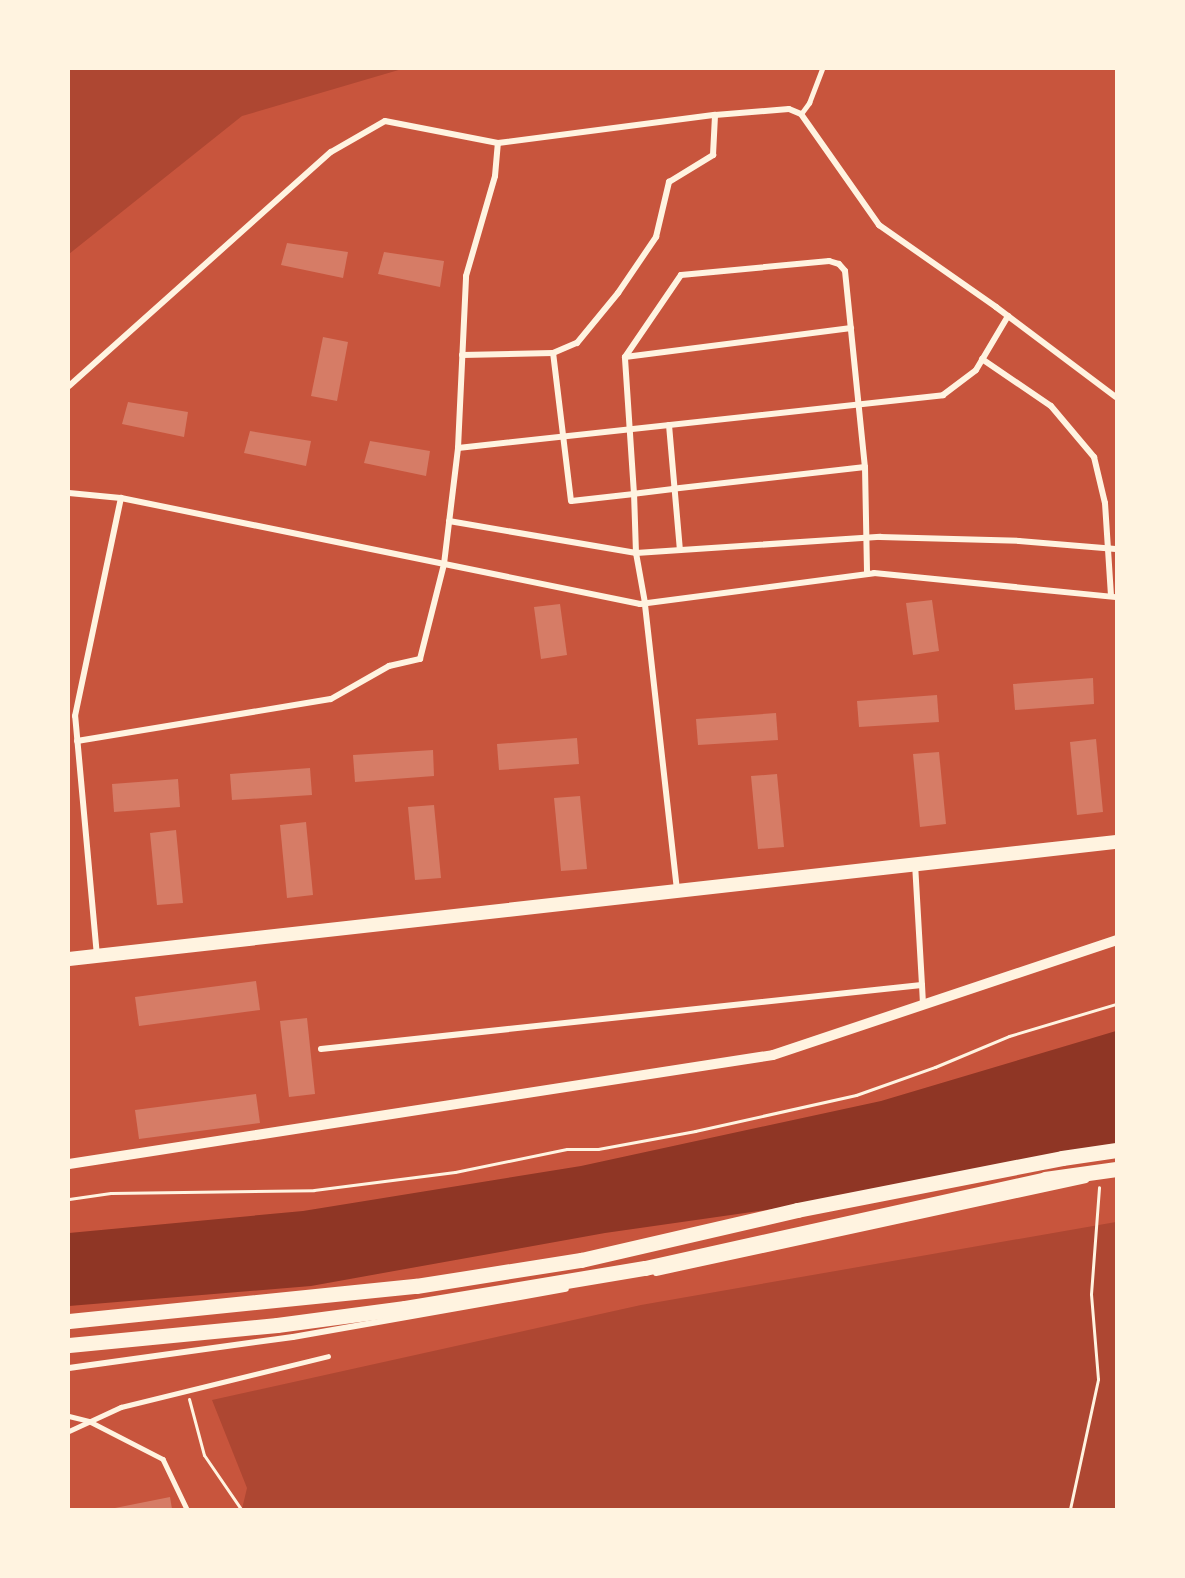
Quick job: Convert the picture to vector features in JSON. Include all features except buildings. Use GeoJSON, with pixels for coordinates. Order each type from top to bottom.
{"type":"FeatureCollection","features":[{"type":"Feature","properties":{"kind":"highway"},"geometry":{"type":"LineString","coordinates":[[69,1322],[416,1286],[581,1260],[797,1210],[1062,1158],[1116,1150]]}},
{"type":"Feature","properties":{"kind":"highway"},"geometry":{"type":"LineString","coordinates":[[69,1345],[278,1325],[394,1310],[634,1270],[1045,1179],[1116,1169]]}},
{"type":"Feature","properties":{"kind":"main road"},"geometry":{"type":"LineString","coordinates":[[69,959],[1116,842]]}},
{"type":"Feature","properties":{"kind":"street"},"geometry":{"type":"LineString","coordinates":[[69,386],[331,152],[385,121],[498,143],[715,115],[789,109],[801,114],[879,225],[1008,316],[1116,397]]}},
{"type":"Feature","properties":{"kind":"street"},"geometry":{"type":"LineString","coordinates":[[462,355],[553,353],[577,343],[618,293],[656,237],[669,182],[713,155],[715,115]]}},
{"type":"Feature","properties":{"kind":"street"},"geometry":{"type":"LineString","coordinates":[[77,741],[331,699],[389,666],[420,659],[444,564],[458,448],[466,276],[495,176],[498,143]]}},
{"type":"Feature","properties":{"kind":"street"},"geometry":{"type":"LineString","coordinates":[[677,892],[645,603],[636,553],[625,357],[681,275],[829,261],[838,264],[845,271],[865,467],[867,574]]}},
{"type":"Feature","properties":{"kind":"street"},"geometry":{"type":"LineString","coordinates":[[458,448],[943,395],[976,370],[1008,316]]}},
{"type":"Feature","properties":{"kind":"street"},"geometry":{"type":"LineString","coordinates":[[625,357],[852,328]]}},
{"type":"Feature","properties":{"kind":"street"},"geometry":{"type":"LineString","coordinates":[[553,353],[561,436],[571,501],[865,467]]}},
{"type":"Feature","properties":{"kind":"street"},"geometry":{"type":"LineString","coordinates":[[69,493],[121,498],[645,603],[867,574],[1113,597],[1106,547],[1105,503],[1094,457],[1051,406],[982,359]]}},
{"type":"Feature","properties":{"kind":"street"},"geometry":{"type":"LineString","coordinates":[[669,425],[680,550]]}},
{"type":"Feature","properties":{"kind":"street"},"geometry":{"type":"LineString","coordinates":[[97,956],[75,716],[121,498]]}},
{"type":"Feature","properties":{"kind":"street"},"geometry":{"type":"LineString","coordinates":[[449,521],[636,553],[868,538],[1008,540],[1116,549]]}},
{"type":"Feature","properties":{"kind":"street"},"geometry":{"type":"LineString","coordinates":[[915,863],[923,1005]]}},
{"type":"Feature","properties":{"kind":"street"},"geometry":{"type":"LineString","coordinates":[[69,1164],[773,1055],[1116,940]]}},
{"type":"Feature","properties":{"kind":"street"},"geometry":{"type":"LineString","coordinates":[[321,1049],[922,985]]}},
{"type":"Feature","properties":{"kind":"street"},"geometry":{"type":"LineString","coordinates":[[69,1368],[293,1337],[673,1270],[1028,1195],[1100,1177],[1116,1176]]}},
{"type":"Feature","properties":{"kind":"lane"},"geometry":{"type":"LineString","coordinates":[[801,114],[822,69]]}},
{"type":"Feature","properties":{"kind":"lane"},"geometry":{"type":"LineString","coordinates":[[69,1431],[121,1407],[328,1356]]}},
{"type":"Feature","properties":{"kind":"lane"},"geometry":{"type":"LineString","coordinates":[[69,1416],[89,1421],[164,1459],[187,1509]]}},
{"type":"Feature","properties":{"kind":"path"},"geometry":{"type":"LineString","coordinates":[[69,1198],[111,1193],[314,1190],[455,1172],[567,1149],[598,1149],[694,1131],[856,1095],[935,1067],[1009,1036],[1116,1004]]}},
{"type":"Feature","properties":{"kind":"path"},"geometry":{"type":"LineString","coordinates":[[1070,1509],[1098,1379],[1091,1294],[1100,1177]]}},
{"type":"Feature","properties":{"kind":"path"},"geometry":{"type":"LineString","coordinates":[[188,1391],[204,1455],[241,1509]]}},
{"type":"Feature","properties":{"kind":"shaded area"},"geometry":{"type":"Polygon","coordinates":[[[69,69],[402,69],[242,116],[69,254],[69,69]]]}},
{"type":"Feature","properties":{"kind":"shaded area"},"geometry":{"type":"Polygon","coordinates":[[[1116,1031],[1116,1144],[1044,1170],[605,1233],[311,1286],[69,1306],[69,1233],[303,1211],[581,1166],[881,1101],[1116,1031]]]}},
{"type":"Feature","properties":{"kind":"shaded area"},"geometry":{"type":"Polygon","coordinates":[[[1116,1222],[1116,1509],[242,1509],[247,1488],[212,1400],[641,1305],[1116,1222]]]}}]}
